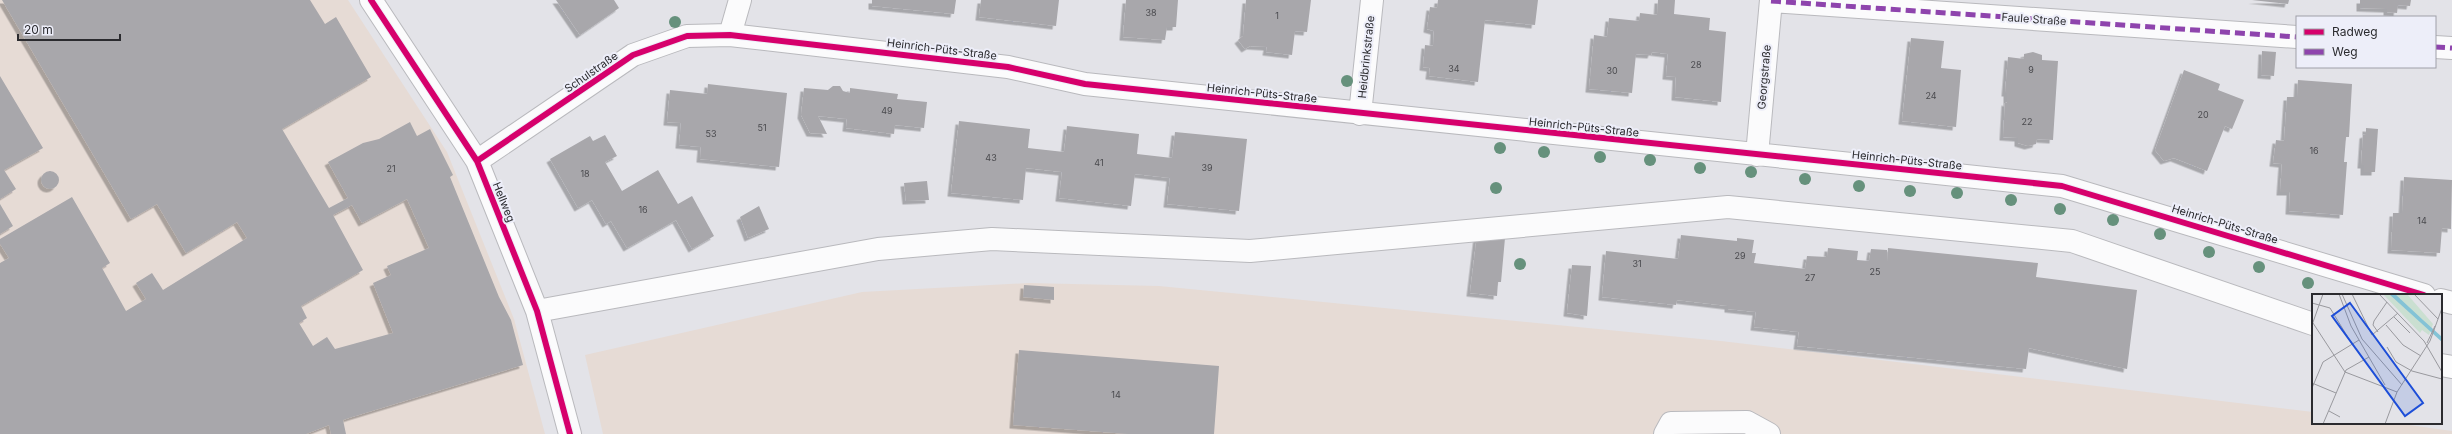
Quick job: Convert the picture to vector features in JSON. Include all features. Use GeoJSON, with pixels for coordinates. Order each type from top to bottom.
{"type":"FeatureCollection","features":[{"type":"Feature","properties":{"kind":"street","name":"Hellweg"},"geometry":{"type":"LineString","coordinates":[[371,0],[477,161],[537,311],[570,434]]}},
{"type":"Feature","properties":{"kind":"street"},"geometry":{"type":"LineString","coordinates":[[730,35],[740,0]]}},
{"type":"Feature","properties":{"kind":"street","name":"Heidbrinkstraße"},"geometry":{"type":"LineString","coordinates":[[1360,114],[1372,0]]}},
{"type":"Feature","properties":{"kind":"street","name":"Faule Straße"},"geometry":{"type":"LineString","coordinates":[[1771,0],[2296,37]]}},
{"type":"Feature","properties":{"kind":"street","name":"Georgstraße"},"geometry":{"type":"LineString","coordinates":[[1757,155],[1771,0]]}},
{"type":"Feature","properties":{"kind":"street","name":"Schulstraße"},"geometry":{"type":"LineString","coordinates":[[477,161],[633,55],[688,36],[730,35]]}},
{"type":"Feature","properties":{"kind":"street","name":"Heinrich-Püts-Straße"},"geometry":{"type":"LineString","coordinates":[[730,35],[1008,67],[1085,84],[1360,114],[2062,186],[2421,294]]}},
{"type":"Feature","properties":{"kind":"street"},"geometry":{"type":"LineString","coordinates":[[2436,47],[2452,48]]}},
{"type":"Feature","properties":{"kind":"street"},"geometry":{"type":"LineString","coordinates":[[537,311],[878,249],[992,239],[1250,251],[1728,207],[2072,241],[2312,324]]}},
{"type":"Feature","properties":{"kind":"street"},"geometry":{"type":"LineString","coordinates":[[2442,300],[2452,303]]}},
{"type":"Feature","properties":{"kind":"street"},"geometry":{"type":"LineString","coordinates":[[2442,365],[2452,367]]}},
{"type":"Feature","properties":{"kind":"street"},"geometry":{"type":"LineString","coordinates":[[1665,434],[1671,423],[1739,422],[1747,422],[1769,434]]}},
{"type":"Feature","properties":{"kind":"shaded area"},"geometry":{"type":"Polygon","coordinates":[[[0,0],[348,0],[447,152],[514,319],[545,434],[0,434],[0,0]]]}},
{"type":"Feature","properties":{"kind":"shaded area"},"geometry":{"type":"Polygon","coordinates":[[[1029,283],[1159,286],[1721,341],[2312,412],[2312,424],[2402,424],[2452,431],[2452,434],[603,434],[585,355],[862,292],[1029,283]]]}},
{"type":"Feature","properties":{"kind":"building"},"geometry":{"type":"Polygon","coordinates":[[[2,0],[310,0],[325,24],[336,17],[371,77],[282,129],[329,208],[348,198],[328,162],[363,143],[379,139],[410,122],[417,136],[430,129],[453,175],[450,177],[499,297],[511,320],[523,365],[343,420],[346,434],[331,434],[329,425],[306,434],[0,434],[0,263],[9,258],[0,244],[0,239],[72,197],[110,263],[102,268],[126,311],[146,299],[136,283],[152,273],[163,290],[247,238],[237,222],[186,253],[157,204],[131,219],[2,0]],[[407,199],[362,223],[352,205],[333,215],[363,270],[301,306],[307,318],[299,323],[313,346],[327,337],[335,349],[393,333],[373,283],[391,275],[387,266],[429,248],[407,199]]]}},
{"type":"Feature","properties":{"kind":"building"},"geometry":{"type":"Polygon","coordinates":[[[556,0],[614,0],[619,8],[580,35],[556,0]]]}},
{"type":"Feature","properties":{"kind":"building"},"geometry":{"type":"Polygon","coordinates":[[[872,0],[956,0],[954,14],[872,6],[872,0]]]}},
{"type":"Feature","properties":{"kind":"building"},"geometry":{"type":"Polygon","coordinates":[[[981,0],[1059,0],[1056,26],[979,17],[981,0]]]}},
{"type":"Feature","properties":{"kind":"building"},"geometry":{"type":"Polygon","coordinates":[[[1126,0],[1178,0],[1176,27],[1167,27],[1165,40],[1123,37],[1126,0]]]}},
{"type":"Feature","properties":{"kind":"building"},"geometry":{"type":"Polygon","coordinates":[[[1246,0],[1311,0],[1307,32],[1295,31],[1292,55],[1266,52],[1267,47],[1250,46],[1245,49],[1238,40],[1243,36],[1246,0]]]}},
{"type":"Feature","properties":{"kind":"building"},"geometry":{"type":"Polygon","coordinates":[[[1438,0],[1538,0],[1535,25],[1485,20],[1478,82],[1429,76],[1430,68],[1423,67],[1425,45],[1433,46],[1434,31],[1427,29],[1430,7],[1437,8],[1438,0]]]}},
{"type":"Feature","properties":{"kind":"building"},"geometry":{"type":"Polygon","coordinates":[[[1658,0],[1675,0],[1674,14],[1710,18],[1709,30],[1726,32],[1721,102],[1675,97],[1676,77],[1666,76],[1668,54],[1652,52],[1651,55],[1636,54],[1632,93],[1589,89],[1594,35],[1607,37],[1609,18],[1639,21],[1640,13],[1657,15],[1658,0]]]}},
{"type":"Feature","properties":{"kind":"building"},"geometry":{"type":"Polygon","coordinates":[[[2252,0],[2289,0],[2288,4],[2252,0]]]}},
{"type":"Feature","properties":{"kind":"building"},"geometry":{"type":"Polygon","coordinates":[[[2360,0],[2411,0],[2410,6],[2398,5],[2397,13],[2387,12],[2387,9],[2360,8],[2360,0]]]}},
{"type":"Feature","properties":{"kind":"building"},"geometry":{"type":"Polygon","coordinates":[[[1911,38],[1944,41],[1941,68],[1961,70],[1956,127],[1902,121],[1911,38]]]}},
{"type":"Feature","properties":{"kind":"building"},"geometry":{"type":"Polygon","coordinates":[[[2262,51],[2276,52],[2274,76],[2261,75],[2262,51]]]}},
{"type":"Feature","properties":{"kind":"building"},"geometry":{"type":"Polygon","coordinates":[[[2033,52],[2042,55],[2042,60],[2058,61],[2053,140],[2037,139],[2036,144],[2028,146],[2018,143],[2018,138],[2003,137],[2005,102],[2007,103],[2007,93],[2005,93],[2008,57],[2024,59],[2024,54],[2033,52]]]}},
{"type":"Feature","properties":{"kind":"building"},"geometry":{"type":"Polygon","coordinates":[[[2184,70],[2220,84],[2218,90],[2244,100],[2232,129],[2225,126],[2207,171],[2174,158],[2164,161],[2155,150],[2184,70]]]}},
{"type":"Feature","properties":{"kind":"building"},"geometry":{"type":"Polygon","coordinates":[[[0,76],[43,148],[4,170],[16,189],[0,199],[0,76]]]}},
{"type":"Feature","properties":{"kind":"building"},"geometry":{"type":"Polygon","coordinates":[[[2298,80],[2352,84],[2349,137],[2346,137],[2344,162],[2347,162],[2343,215],[2289,211],[2290,192],[2280,192],[2282,164],[2273,163],[2276,140],[2284,141],[2287,97],[2297,97],[2298,80]]]}},
{"type":"Feature","properties":{"kind":"building"},"geometry":{"type":"Polygon","coordinates":[[[708,84],[787,93],[779,167],[700,159],[701,147],[679,145],[681,123],[667,122],[670,90],[707,94],[708,84]]]}},
{"type":"Feature","properties":{"kind":"building"},"geometry":{"type":"Polygon","coordinates":[[[833,86],[840,86],[843,91],[850,93],[850,88],[898,94],[897,99],[927,102],[924,128],[895,125],[894,134],[846,128],[847,119],[818,116],[827,134],[810,133],[801,115],[804,88],[828,90],[833,86]]]}},
{"type":"Feature","properties":{"kind":"building"},"geometry":{"type":"Polygon","coordinates":[[[959,121],[1030,129],[1028,148],[1064,152],[1067,126],[1139,134],[1137,154],[1172,158],[1175,132],[1247,139],[1239,211],[1167,204],[1170,178],[1135,174],[1131,206],[1059,198],[1062,172],[1026,168],[1023,200],[951,193],[959,121]]]}},
{"type":"Feature","properties":{"kind":"building"},"geometry":{"type":"Polygon","coordinates":[[[2366,128],[2378,129],[2375,172],[2364,172],[2364,165],[2361,165],[2363,135],[2366,134],[2366,128]]]}},
{"type":"Feature","properties":{"kind":"building"},"geometry":{"type":"Polygon","coordinates":[[[605,135],[617,156],[605,162],[622,191],[658,170],[678,204],[692,196],[714,236],[692,249],[676,220],[627,248],[611,221],[606,224],[592,200],[578,208],[550,159],[590,136],[593,141],[605,135]]]}},
{"type":"Feature","properties":{"kind":"building"},"geometry":{"type":"Polygon","coordinates":[[[50,171],[56,174],[59,180],[56,186],[50,189],[44,186],[41,180],[44,174],[50,171]]]}},
{"type":"Feature","properties":{"kind":"building"},"geometry":{"type":"Polygon","coordinates":[[[2404,177],[2452,180],[2451,229],[2442,228],[2440,253],[2391,250],[2393,213],[2402,213],[2404,177]]]}},
{"type":"Feature","properties":{"kind":"building"},"geometry":{"type":"Polygon","coordinates":[[[927,181],[929,200],[906,201],[904,183],[927,181]]]}},
{"type":"Feature","properties":{"kind":"building"},"geometry":{"type":"Polygon","coordinates":[[[0,204],[13,226],[0,234],[0,204]]]}},
{"type":"Feature","properties":{"kind":"building"},"geometry":{"type":"Polygon","coordinates":[[[759,206],[769,229],[748,238],[740,217],[759,206]]]}},
{"type":"Feature","properties":{"kind":"building"},"geometry":{"type":"Polygon","coordinates":[[[1477,235],[1505,238],[1501,282],[1498,282],[1497,296],[1470,293],[1477,235]]]}},
{"type":"Feature","properties":{"kind":"building"},"geometry":{"type":"Polygon","coordinates":[[[1681,235],[1737,241],[1737,238],[1754,240],[1752,253],[1756,253],[1754,263],[1805,269],[1807,256],[1827,257],[1828,248],[1858,251],[1857,260],[1869,261],[1871,249],[1887,250],[1887,262],[1888,248],[2038,263],[2036,277],[2137,290],[2127,369],[2029,348],[2026,369],[1797,346],[1799,332],[1754,327],[1756,312],[1728,309],[1728,306],[1677,300],[1676,305],[1602,297],[1606,251],[1678,259],[1681,235]]]}},
{"type":"Feature","properties":{"kind":"building"},"geometry":{"type":"Polygon","coordinates":[[[1572,265],[1591,266],[1587,316],[1567,313],[1572,265]]]}},
{"type":"Feature","properties":{"kind":"building"},"geometry":{"type":"Polygon","coordinates":[[[1024,285],[1054,287],[1054,300],[1023,297],[1024,285]]]}},
{"type":"Feature","properties":{"kind":"building"},"geometry":{"type":"Polygon","coordinates":[[[1019,350],[1219,366],[1214,434],[1128,434],[1013,425],[1019,350]]]}},
{"type":"Feature","properties":{"kind":"marked path"},"geometry":{"type":"LineString","coordinates":[[1771,1],[2296,37]]}},
{"type":"Feature","properties":{"kind":"marked path"},"geometry":{"type":"LineString","coordinates":[[2436,47],[2452,48]]}},
{"type":"Feature","properties":{"kind":"cycle path"},"geometry":{"type":"LineString","coordinates":[[371,0],[477,161],[537,311],[570,434]]}},
{"type":"Feature","properties":{"kind":"cycle path"},"geometry":{"type":"LineString","coordinates":[[477,161],[633,55],[687,36],[730,35],[1008,67],[1085,84],[2062,186],[2421,294]]}}]}
